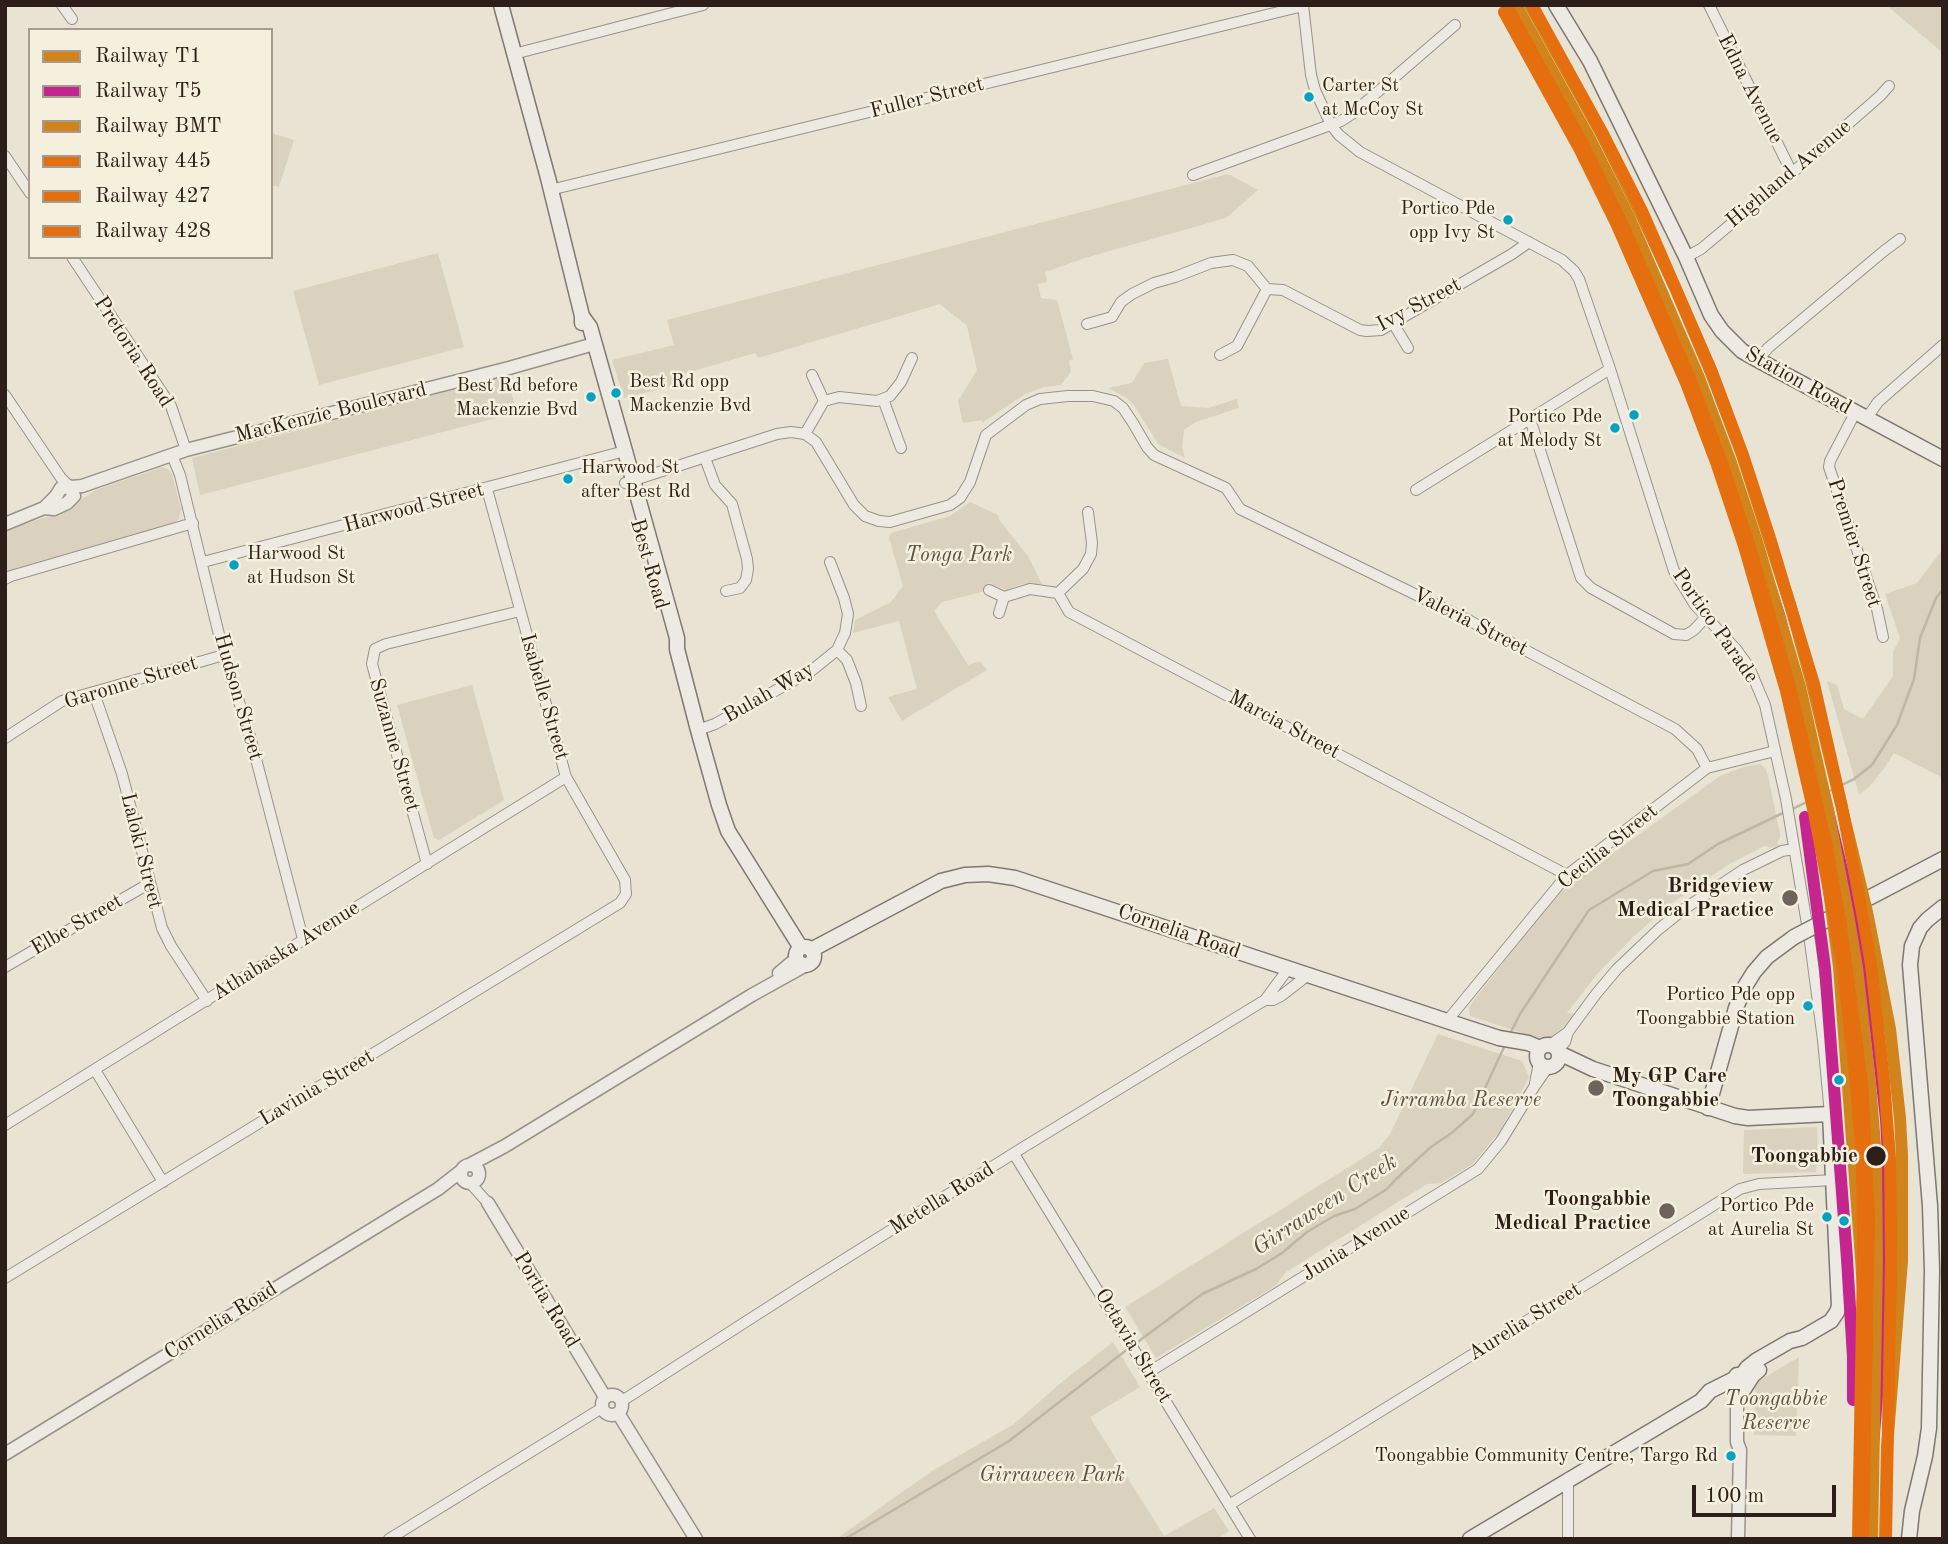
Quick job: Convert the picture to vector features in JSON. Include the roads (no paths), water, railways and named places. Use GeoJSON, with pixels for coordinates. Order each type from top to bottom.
{"type":"FeatureCollection","features":[{"type":"Feature","properties":{"kind":"main road","name":"Best Road"},"geometry":{"type":"LineString","coordinates":[[501,5],[582,316],[582,331],[590,345],[670,639],[677,649],[728,831],[805,956]]}},
{"type":"Feature","properties":{"kind":"main road","name":"Station Road"},"geometry":{"type":"LineString","coordinates":[[1556,5],[1590,61],[1711,314],[1722,331],[1742,351],[1943,459]]}},
{"type":"Feature","properties":{"kind":"main road"},"geometry":{"type":"LineString","coordinates":[[1708,1108],[1735,1008],[1754,972],[1767,957],[1794,937],[1943,859]]}},
{"type":"Feature","properties":{"kind":"main road","name":"Cornelia Road"},"geometry":{"type":"LineString","coordinates":[[805,956],[941,881],[965,875],[988,874],[1015,878],[1499,1038],[1544,1054],[1569,1068],[1592,1069],[1708,1108],[1748,1118],[1830,1114]]}},
{"type":"Feature","properties":{"kind":"main road"},"geometry":{"type":"LineString","coordinates":[[1909,1539],[1928,1428],[1936,1207],[1910,965],[1912,946],[1920,928],[1943,907]]}},
{"type":"Feature","properties":{"kind":"main road","name":"Portico Parade"},"geometry":{"type":"LineString","coordinates":[[1740,1383],[1793,1349],[1802,1338],[1835,1317],[1839,1300],[1830,1114]]}},
{"type":"Feature","properties":{"kind":"main road"},"geometry":{"type":"LineString","coordinates":[[1472,1538],[1701,1401],[1710,1391],[1740,1383]]}},
{"type":"Feature","properties":{"kind":"street"},"geometry":{"type":"LineString","coordinates":[[62,5],[72,19]]}},
{"type":"Feature","properties":{"kind":"street"},"geometry":{"type":"LineString","coordinates":[[514,54],[703,5]]}},
{"type":"Feature","properties":{"kind":"street","name":"Edna Avenue"},"geometry":{"type":"LineString","coordinates":[[1709,5],[1792,173]]}},
{"type":"Feature","properties":{"kind":"street"},"geometry":{"type":"LineString","coordinates":[[1303,6],[1311,75],[1319,101],[1331,125]]}},
{"type":"Feature","properties":{"kind":"street","name":"Fuller Street"},"geometry":{"type":"LineString","coordinates":[[550,190],[1303,6]]}},
{"type":"Feature","properties":{"kind":"street"},"geometry":{"type":"LineString","coordinates":[[1193,175],[1331,125],[1352,114],[1455,25]]}},
{"type":"Feature","properties":{"kind":"street","name":"Highland Avenue"},"geometry":{"type":"LineString","coordinates":[[1686,257],[1701,249],[1792,173],[1889,86]]}},
{"type":"Feature","properties":{"kind":"street","name":"Portico Parade"},"geometry":{"type":"LineString","coordinates":[[1331,125],[1360,152],[1562,260],[1579,279],[1674,571],[1695,605],[1749,667],[1765,705],[1786,799],[1812,954],[1824,1040],[1830,1114]]}},
{"type":"Feature","properties":{"kind":"street"},"geometry":{"type":"LineString","coordinates":[[5,156],[28,190]]}},
{"type":"Feature","properties":{"kind":"street"},"geometry":{"type":"LineString","coordinates":[[1758,360],[1873,259],[1900,239]]}},
{"type":"Feature","properties":{"kind":"street","name":"Ivy Street"},"geometry":{"type":"LineString","coordinates":[[1267,289],[1283,290],[1360,330],[1381,330],[1529,242]]}},
{"type":"Feature","properties":{"kind":"street","name":"Pretoria Road"},"geometry":{"type":"LineString","coordinates":[[73,259],[171,406],[186,450]]}},
{"type":"Feature","properties":{"kind":"street"},"geometry":{"type":"LineString","coordinates":[[1087,324],[1112,317],[1121,302],[1154,283],[1211,263],[1233,260],[1248,266],[1267,289],[1237,346],[1220,355]]}},
{"type":"Feature","properties":{"kind":"street"},"geometry":{"type":"LineString","coordinates":[[1393,323],[1408,348]]}},
{"type":"Feature","properties":{"kind":"street","name":"MacKenzie Boulevard"},"geometry":{"type":"LineString","coordinates":[[69,486],[82,486],[186,450],[590,345]]}},
{"type":"Feature","properties":{"kind":"street","name":"Premier Street"},"geometry":{"type":"LineString","coordinates":[[1883,637],[1877,609],[1829,467],[1830,461],[1861,416],[1943,345]]}},
{"type":"Feature","properties":{"kind":"street"},"geometry":{"type":"LineString","coordinates":[[629,482],[777,434],[805,434],[824,401],[839,397],[877,401],[890,396],[901,382],[912,358]]}},
{"type":"Feature","properties":{"kind":"street"},"geometry":{"type":"LineString","coordinates":[[1416,490],[1610,369]]}},
{"type":"Feature","properties":{"kind":"street"},"geometry":{"type":"LineString","coordinates":[[812,374],[824,401]]}},
{"type":"Feature","properties":{"kind":"street"},"geometry":{"type":"LineString","coordinates":[[5,396],[74,496],[54,509],[44,508],[5,524]]}},
{"type":"Feature","properties":{"kind":"street","name":"Valeria Street"},"geometry":{"type":"LineString","coordinates":[[805,434],[821,449],[854,505],[865,516],[890,522],[950,505],[960,498],[970,482],[986,435],[1026,405],[1052,397],[1093,396],[1114,401],[1123,408],[1154,455],[1226,488],[1240,509],[1470,621],[1675,729],[1697,749],[1707,768]]}},
{"type":"Feature","properties":{"kind":"street"},"geometry":{"type":"LineString","coordinates":[[883,399],[901,448]]}},
{"type":"Feature","properties":{"kind":"street"},"geometry":{"type":"LineString","coordinates":[[1530,419],[1581,578],[1591,588],[1674,634],[1686,635],[1706,617]]}},
{"type":"Feature","properties":{"kind":"street","name":"Harwood Street"},"geometry":{"type":"LineString","coordinates":[[203,562],[621,452]]}},
{"type":"Feature","properties":{"kind":"street","name":"Hudson Street"},"geometry":{"type":"LineString","coordinates":[[172,455],[193,523],[224,655],[250,736],[303,939]]}},
{"type":"Feature","properties":{"kind":"street"},"geometry":{"type":"LineString","coordinates":[[705,458],[715,485],[732,504],[747,559],[748,575],[743,584],[740,588],[726,591]]}},
{"type":"Feature","properties":{"kind":"street","name":"Isabelle Street"},"geometry":{"type":"LineString","coordinates":[[487,489],[566,778],[625,880],[626,894]]}},
{"type":"Feature","properties":{"kind":"street"},"geometry":{"type":"LineString","coordinates":[[989,590],[1004,597],[1030,589],[1058,593],[1083,569],[1091,554],[1088,512]]}},
{"type":"Feature","properties":{"kind":"street"},"geometry":{"type":"LineString","coordinates":[[5,579],[193,523]]}},
{"type":"Feature","properties":{"kind":"street","name":"Bulah Way"},"geometry":{"type":"LineString","coordinates":[[698,730],[715,724],[811,671],[837,650],[845,633],[848,614],[830,562]]}},
{"type":"Feature","properties":{"kind":"street","name":"Marcia Street"},"geometry":{"type":"LineString","coordinates":[[1058,593],[1069,612],[1078,617],[1567,874]]}},
{"type":"Feature","properties":{"kind":"street"},"geometry":{"type":"LineString","coordinates":[[999,613],[1004,597]]}},
{"type":"Feature","properties":{"kind":"street","name":"Suzanne Street"},"geometry":{"type":"LineString","coordinates":[[428,864],[372,664],[375,649],[520,611]]}},
{"type":"Feature","properties":{"kind":"street","name":"Bulah Way"},"geometry":{"type":"LineString","coordinates":[[837,650],[847,660],[861,706]]}},
{"type":"Feature","properties":{"kind":"street","name":"Garonne Street"},"geometry":{"type":"LineString","coordinates":[[5,738],[62,701],[224,655]]}},
{"type":"Feature","properties":{"kind":"street","name":"Laloki Street"},"geometry":{"type":"LineString","coordinates":[[94,693],[122,774],[158,918],[166,937],[207,1001]]}},
{"type":"Feature","properties":{"kind":"street","name":"Cecilia Street"},"geometry":{"type":"LineString","coordinates":[[1447,1021],[1567,874],[1707,768],[1775,751]]}},
{"type":"Feature","properties":{"kind":"street","name":"Athabaska Avenue"},"geometry":{"type":"LineString","coordinates":[[5,1125],[566,778]]}},
{"type":"Feature","properties":{"kind":"street","name":"Junia Avenue"},"geometry":{"type":"LineString","coordinates":[[1149,1372],[1478,1168],[1502,1141],[1534,1087],[1544,1054],[1568,1032],[1618,970],[1684,909],[1760,861],[1782,851],[1794,849]]}},
{"type":"Feature","properties":{"kind":"street","name":"Elbe Street"},"geometry":{"type":"LineString","coordinates":[[5,967],[150,883]]}},
{"type":"Feature","properties":{"kind":"street","name":"Lavinia Street"},"geometry":{"type":"LineString","coordinates":[[5,1278],[620,903],[626,894]]}},
{"type":"Feature","properties":{"kind":"street","name":"Cornelia Road"},"geometry":{"type":"LineString","coordinates":[[5,1454],[438,1189],[470,1175],[505,1146],[752,995],[805,956]]}},
{"type":"Feature","properties":{"kind":"street","name":"Metella Road"},"geometry":{"type":"LineString","coordinates":[[620,1407],[800,1287],[1265,1000],[1288,969]]}},
{"type":"Feature","properties":{"kind":"street","name":"Metella Road"},"geometry":{"type":"LineString","coordinates":[[1265,1000],[1281,996],[1308,975]]}},
{"type":"Feature","properties":{"kind":"street"},"geometry":{"type":"LineString","coordinates":[[95,1070],[163,1182]]}},
{"type":"Feature","properties":{"kind":"street","name":"Octavia Street"},"geometry":{"type":"LineString","coordinates":[[1014,1154],[1250,1539]]}},
{"type":"Feature","properties":{"kind":"street","name":"Portia Road"},"geometry":{"type":"LineString","coordinates":[[470,1175],[603,1402]]}},
{"type":"Feature","properties":{"kind":"street","name":"Aurelia Street"},"geometry":{"type":"LineString","coordinates":[[1229,1505],[1740,1189],[1759,1184],[1834,1180]]}},
{"type":"Feature","properties":{"kind":"street"},"geometry":{"type":"LineString","coordinates":[[1738,1539],[1740,1450],[1744,1443],[1740,1383]]}},
{"type":"Feature","properties":{"kind":"street"},"geometry":{"type":"LineString","coordinates":[[390,1539],[614,1394],[696,1539]]}},
{"type":"Feature","properties":{"kind":"street"},"geometry":{"type":"LineString","coordinates":[[603,1402],[608,1415],[620,1407]]}},
{"type":"Feature","properties":{"kind":"street"},"geometry":{"type":"LineString","coordinates":[[1568,1539],[1569,1478]]}},
{"type":"Feature","properties":{"kind":"waterway","name":"Girraween Creek"},"geometry":{"type":"LineString","coordinates":[[1790,810],[1854,779],[1872,765],[1897,725],[1914,679],[1920,638],[1936,598],[1943,589]]}},
{"type":"Feature","properties":{"kind":"waterway","name":"Girraween Creek"},"geometry":{"type":"LineString","coordinates":[[1510,1034],[1520,1014],[1589,910],[1653,871],[1688,864],[1718,844],[1785,812]]}},
{"type":"Feature","properties":{"kind":"waterway","name":"Girraween Creek"},"geometry":{"type":"LineString","coordinates":[[1135,1344],[1202,1294],[1256,1269],[1282,1253],[1307,1232],[1334,1216],[1355,1209],[1387,1189],[1431,1147],[1473,1114],[1506,1043]]}},
{"type":"Feature","properties":{"kind":"waterway","name":"Girraween Creek"},"geometry":{"type":"LineString","coordinates":[[845,1539],[1009,1441],[1129,1348]]}},
{"type":"Feature","properties":{"kind":"rail line","name":"BMT"},"geometry":{"type":"LineString","coordinates":[[1516,5],[1591,141],[1629,217],[1699,378],[1757,542],[1800,687],[1849,920],[1870,1082],[1876,1158],[1877,1262],[1872,1539]]}},
{"type":"Feature","properties":{"kind":"rail line","name":"T1"},"geometry":{"type":"LineString","coordinates":[[1530,5],[1602,135],[1640,212],[1711,373],[1742,455],[1792,611],[1812,684],[1867,912],[1890,1029],[1902,1156],[1902,1261],[1887,1447],[1885,1539]]}},
{"type":"Feature","properties":{"kind":"rail line","name":"427"},"geometry":{"type":"LineString","coordinates":[[1532,5],[1642,211],[1712,372],[1743,455],[1814,684],[1842,807],[1863,918],[1884,1081],[1890,1158],[1891,1262],[1886,1539]]}},
{"type":"Feature","properties":{"kind":"rail line","name":"445"},"geometry":{"type":"LineString","coordinates":[[1504,12],[1579,148],[1616,223],[1686,383],[1744,546],[1786,691],[1835,922],[1856,1083],[1862,1159],[1863,1262],[1858,1539]]}},
{"type":"Feature","properties":{"kind":"rail line","name":"428"},"geometry":{"type":"LineString","coordinates":[[1510,12],[1584,146],[1621,221],[1691,381],[1749,544],[1791,690],[1826,843],[1840,920],[1862,1082],[1869,1217],[1863,1539]]}},
{"type":"Feature","properties":{"kind":"rail line","name":"T5"},"geometry":{"type":"LineString","coordinates":[[1518,12],[1590,141],[1627,218],[1698,378],[1729,460],[1779,615],[1853,915],[1876,1031],[1888,1156],[1888,1260],[1873,1446],[1871,1539]]}},
{"type":"Feature","properties":{"kind":"rail line","name":"T1"},"geometry":{"type":"LineString","coordinates":[[1819,815],[1839,967],[1861,1258],[1867,1400]]}},
{"type":"Feature","properties":{"kind":"rail line","name":"T5"},"geometry":{"type":"LineString","coordinates":[[1805,817],[1825,968],[1847,1259],[1853,1400]]}},
{"type":"Feature","properties":{"kind":"place","name":"Carter St at McCoy St"},"geometry":{"type":"Point","coordinates":[1309,97]}},
{"type":"Feature","properties":{"kind":"place","name":"Portico Pde opp Ivy St"},"geometry":{"type":"Point","coordinates":[1508,220]}},
{"type":"Feature","properties":{"kind":"place","name":"Best Rd opp Mackenzie Bvd"},"geometry":{"type":"Point","coordinates":[616,393]}},
{"type":"Feature","properties":{"kind":"place","name":"Best Rd before Mackenzie Bvd"},"geometry":{"type":"Point","coordinates":[591,397]}},
{"type":"Feature","properties":{"kind":"place","name":"Portico Pde at Melody St"},"geometry":{"type":"Point","coordinates":[1615,428]}},
{"type":"Feature","properties":{"kind":"place","name":"Harwood St after Best Rd"},"geometry":{"type":"Point","coordinates":[568,479]}},
{"type":"Feature","properties":{"kind":"place","name":"Harwood St at Hudson St"},"geometry":{"type":"Point","coordinates":[234,565]}},
{"type":"Feature","properties":{"kind":"place","name":"Bridgeview Medical Practice"},"geometry":{"type":"Point","coordinates":[1790,898]}},
{"type":"Feature","properties":{"kind":"place","name":"Portico Pde opp Toongabbie Station"},"geometry":{"type":"Point","coordinates":[1808,1006]}},
{"type":"Feature","properties":{"kind":"place","name":"My GP Care Toongabbie"},"geometry":{"type":"Point","coordinates":[1596,1088]}},
{"type":"Feature","properties":{"kind":"place","name":"Toongabbie"},"geometry":{"type":"Point","coordinates":[1876,1156]}},
{"type":"Feature","properties":{"kind":"place","name":"Toongabbie Medical Practice"},"geometry":{"type":"Point","coordinates":[1667,1211]}},
{"type":"Feature","properties":{"kind":"place","name":"Portico Pde at Aurelia St"},"geometry":{"type":"Point","coordinates":[1827,1217]}},
{"type":"Feature","properties":{"kind":"place","name":"Toongabbie Community Centre, Targo Rd"},"geometry":{"type":"Point","coordinates":[1731,1456]}},
{"type":"Feature","properties":{"kind":"park label","name":"Tonga Park"},"geometry":{"type":"Point","coordinates":[959,555]}},
{"type":"Feature","properties":{"kind":"park label","name":"Jirramba Reserve"},"geometry":{"type":"Point","coordinates":[1461,1100]}},
{"type":"Feature","properties":{"kind":"park label","name":"Toongabbie Reserve"},"geometry":{"type":"Point","coordinates":[1776,1411]}},
{"type":"Feature","properties":{"kind":"park label","name":"Girraween Park"},"geometry":{"type":"Point","coordinates":[1052,1475]}}]}
